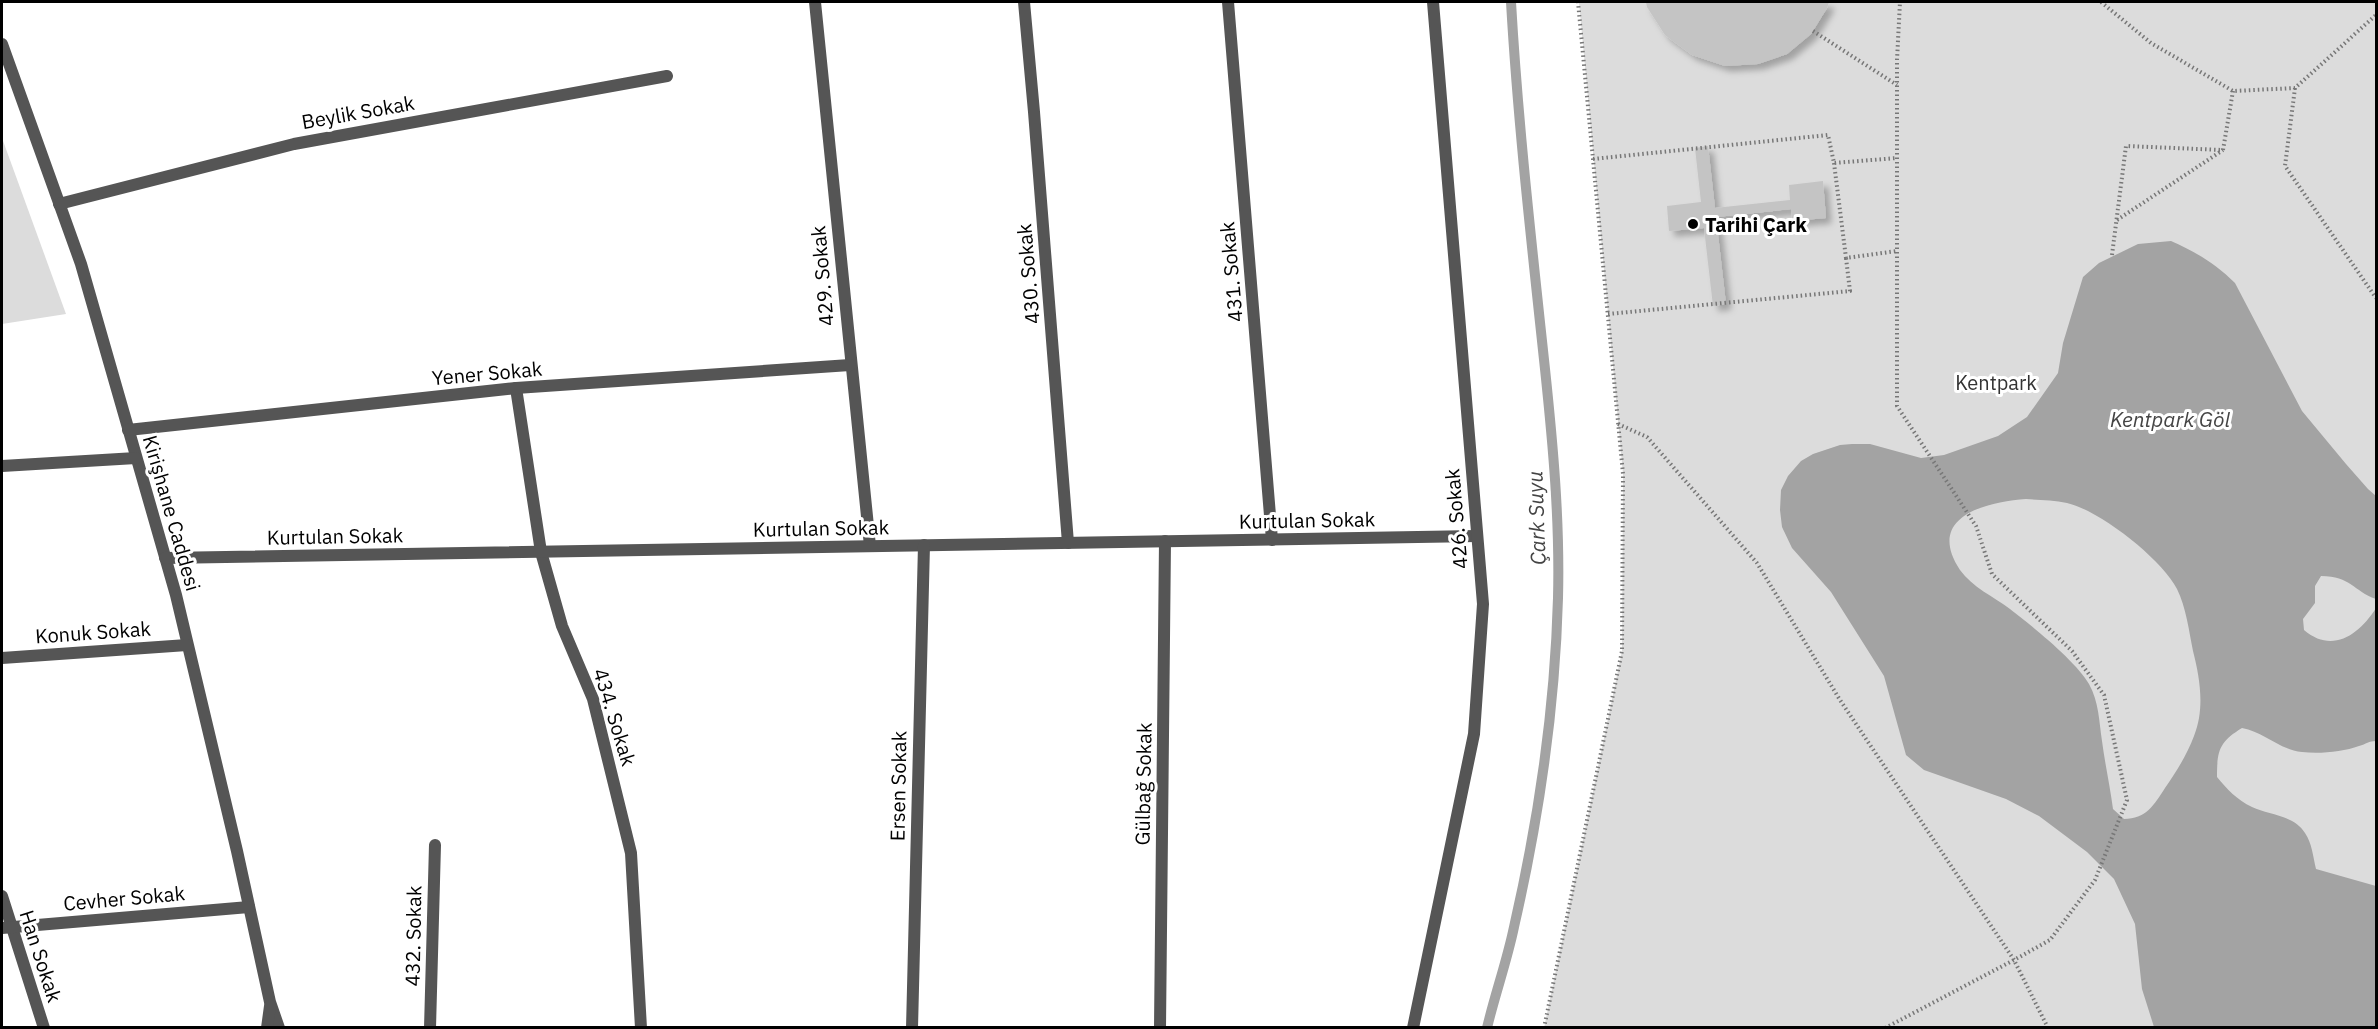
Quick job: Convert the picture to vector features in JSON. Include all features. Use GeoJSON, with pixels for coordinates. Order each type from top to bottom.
{"type":"FeatureCollection","features":[{"type":"Feature","properties":{"kind":"street","name":"429. Sokak"},"geometry":{"type":"LineString","coordinates":[[815,2],[870,546]]}},
{"type":"Feature","properties":{"kind":"street","name":"430. Sokak"},"geometry":{"type":"LineString","coordinates":[[1024,2],[1068,543]]}},
{"type":"Feature","properties":{"kind":"street","name":"431. Sokak"},"geometry":{"type":"LineString","coordinates":[[1228,2],[1272,540]]}},
{"type":"Feature","properties":{"kind":"street","name":"426. Sokak"},"geometry":{"type":"LineString","coordinates":[[1413,1028],[1474,734],[1484,604],[1433,2]]}},
{"type":"Feature","properties":{"kind":"street","name":"Kirişhane Caddesi"},"geometry":{"type":"LineString","coordinates":[[2,44],[81,264],[165,558],[270,1002],[279,1028]]}},
{"type":"Feature","properties":{"kind":"street","name":"Beylik Sokak"},"geometry":{"type":"LineString","coordinates":[[59,204],[294,144],[667,76]]}},
{"type":"Feature","properties":{"kind":"street","name":"Yener Sokak"},"geometry":{"type":"LineString","coordinates":[[128,430],[516,388],[850,365]]}},
{"type":"Feature","properties":{"kind":"street","name":"434. Sokak"},"geometry":{"type":"LineString","coordinates":[[516,388],[541,552],[562,626],[593,699],[631,853],[641,1028]]}},
{"type":"Feature","properties":{"kind":"street"},"geometry":{"type":"LineString","coordinates":[[2,466],[136,458]]}},
{"type":"Feature","properties":{"kind":"street","name":"Kurtulan Sokak"},"geometry":{"type":"LineString","coordinates":[[165,558],[1477,536]]}},
{"type":"Feature","properties":{"kind":"street","name":"Gülbağ Sokak"},"geometry":{"type":"LineString","coordinates":[[1160,1028],[1165,541]]}},
{"type":"Feature","properties":{"kind":"street","name":"Ersen Sokak"},"geometry":{"type":"LineString","coordinates":[[912,1028],[924,545]]}},
{"type":"Feature","properties":{"kind":"street","name":"Konuk Sokak"},"geometry":{"type":"LineString","coordinates":[[2,658],[187,645]]}},
{"type":"Feature","properties":{"kind":"street","name":"432. Sokak"},"geometry":{"type":"LineString","coordinates":[[430,1028],[435,845]]}},
{"type":"Feature","properties":{"kind":"street","name":"Han Sokak"},"geometry":{"type":"LineString","coordinates":[[2,896],[7,927],[44,1028]]}},
{"type":"Feature","properties":{"kind":"street","name":"Cevher Sokak"},"geometry":{"type":"LineString","coordinates":[[7,927],[249,907]]}},
{"type":"Feature","properties":{"kind":"street","name":"Kirişhane Caddesi"},"geometry":{"type":"LineString","coordinates":[[267,1028],[270,1002]]}},
{"type":"Feature","properties":{"kind":"path"},"geometry":{"type":"LineString","coordinates":[[1544,1028],[1622,651],[1623,474],[1578,2]]}},
{"type":"Feature","properties":{"kind":"path"},"geometry":{"type":"LineString","coordinates":[[1885,1028],[2050,940],[2095,880],[2127,800],[2104,695],[2072,651],[1992,574],[1976,526],[1897,406],[1897,158],[1900,2]]}},
{"type":"Feature","properties":{"kind":"path"},"geometry":{"type":"LineString","coordinates":[[2102,2],[2151,44],[2233,91],[2295,88],[2376,15]]}},
{"type":"Feature","properties":{"kind":"path"},"geometry":{"type":"LineString","coordinates":[[1813,31],[1898,86]]}},
{"type":"Feature","properties":{"kind":"path"},"geometry":{"type":"LineString","coordinates":[[2295,88],[2285,166],[2376,298]]}},
{"type":"Feature","properties":{"kind":"path"},"geometry":{"type":"LineString","coordinates":[[2117,220],[2223,150],[2233,91]]}},
{"type":"Feature","properties":{"kind":"path"},"geometry":{"type":"LineString","coordinates":[[1593,159],[1828,135],[1834,163],[1850,291],[1608,314]]}},
{"type":"Feature","properties":{"kind":"path"},"geometry":{"type":"LineString","coordinates":[[2112,255],[2126,146],[2223,150]]}},
{"type":"Feature","properties":{"kind":"path"},"geometry":{"type":"LineString","coordinates":[[1834,163],[1897,158]]}},
{"type":"Feature","properties":{"kind":"path"},"geometry":{"type":"LineString","coordinates":[[1846,258],[1897,251]]}},
{"type":"Feature","properties":{"kind":"path"},"geometry":{"type":"LineString","coordinates":[[1618,424],[1647,437],[1756,563],[1840,700],[2014,960],[2048,1028]]}},
{"type":"Feature","properties":{"kind":"green space","name":"Kentpark"},"geometry":{"type":"Polygon","coordinates":[[[1579,2],[2376,2],[2376,1027],[1544,1028],[1622,651],[1623,474],[1579,2]]]}},
{"type":"Feature","properties":{"kind":"green space"},"geometry":{"type":"Polygon","coordinates":[[[2,138],[66,314],[2,324],[2,138]]]}},
{"type":"Feature","properties":{"kind":"water","name":"Kentpark Göl"},"geometry":{"type":"Polygon","coordinates":[[[2171,241],[2205,259],[2235,283],[2302,411],[2376,496],[2376,599],[2339,578],[2321,576],[2315,586],[2315,603],[2303,619],[2304,630],[2314,637],[2335,641],[2362,626],[2376,608],[2376,741],[2338,751],[2302,752],[2286,748],[2258,733],[2242,728],[2228,738],[2221,748],[2217,777],[2233,794],[2247,804],[2288,819],[2300,827],[2309,841],[2316,869],[2376,886],[2376,1027],[2154,1027],[2142,989],[2135,924],[2114,879],[2087,852],[2039,816],[2006,799],[1924,770],[1906,755],[1884,676],[1831,592],[1792,548],[1782,527],[1781,490],[1788,476],[1801,461],[1813,454],[1840,445],[1870,444],[1921,458],[1944,455],[1998,436],[2027,417],[2058,373],[2063,343],[2083,277],[2099,263],[2138,244],[2171,241]],[[2026,499],[1993,504],[1964,516],[1955,525],[1950,537],[1951,552],[1960,570],[1971,582],[2041,634],[2083,675],[2097,705],[2113,809],[2124,819],[2138,817],[2149,810],[2173,776],[2188,750],[2197,726],[2200,704],[2198,672],[2183,603],[2177,589],[2158,564],[2112,525],[2080,507],[2067,503],[2026,499]]]}},
{"type":"Feature","properties":{"kind":"building"},"geometry":{"type":"Polygon","coordinates":[[[1646,2],[1829,2],[1811,34],[1787,54],[1758,64],[1725,66],[1692,55],[1665,35],[1646,2]]]}},
{"type":"Feature","properties":{"kind":"building","name":"Tarihi Çark"},"geometry":{"type":"Polygon","coordinates":[[[1708,146],[1715,208],[1790,200],[1789,185],[1823,181],[1826,218],[1792,221],[1791,209],[1716,217],[1726,304],[1713,306],[1704,228],[1669,231],[1667,206],[1701,202],[1695,148],[1708,146]]]}},
{"type":"Feature","properties":{"kind":"waterway","name":"Çark Suyu"},"geometry":{"type":"LineString","coordinates":[[1487,1028],[1511,940],[1538,804],[1553,681],[1558,598],[1558,540],[1553,455],[1521,140],[1511,2]]}},
{"type":"Feature","properties":{"kind":"place","name":"Tarihi Çark"},"geometry":{"type":"Point","coordinates":[1693,224]}}]}
